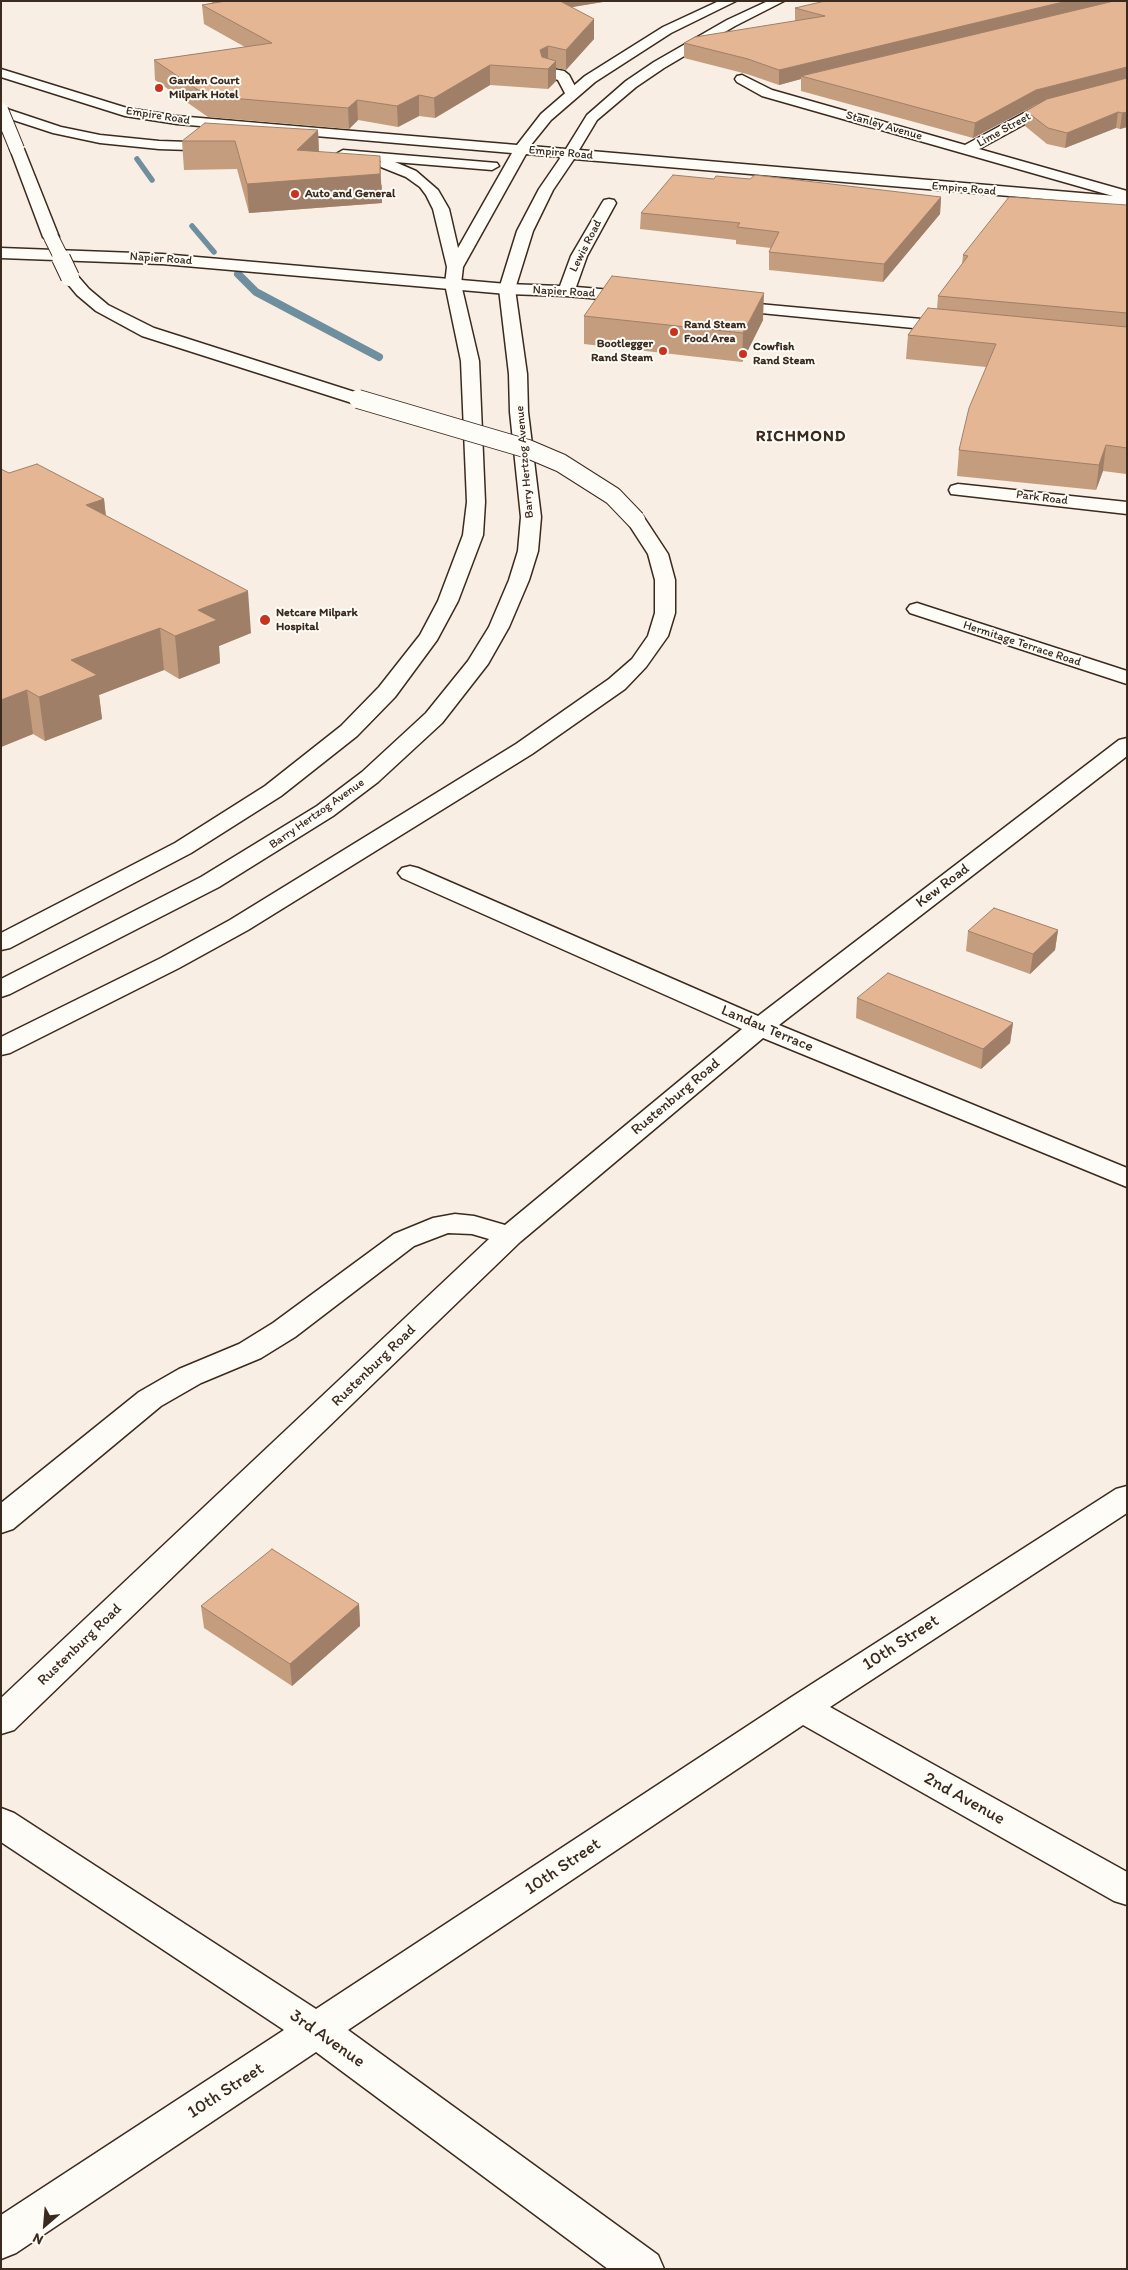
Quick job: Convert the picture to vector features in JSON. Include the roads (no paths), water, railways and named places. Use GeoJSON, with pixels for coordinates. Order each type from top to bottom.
{"type":"FeatureCollection","features":[{"type":"Feature","properties":{"kind":"main road"},"geometry":{"type":"LineString","coordinates":[[1,943],[183,848],[273,791],[349,731],[387,692],[430,636],[448,601],[473,535],[476,502],[470,360],[454,276],[520,150],[546,117],[590,79],[668,30],[730,1]]}},
{"type":"Feature","properties":{"kind":"main road","name":"Barry Hertzog Avenue"},"geometry":{"type":"LineString","coordinates":[[1,989],[210,882],[259,854],[325,811],[370,776],[434,718],[477,664],[499,627],[519,580],[528,551],[531,517],[518,374],[507,289],[525,231],[546,189],[559,172],[568,154],[592,118],[631,84],[692,45],[778,1]]}},
{"type":"Feature","properties":{"kind":"main road"},"geometry":{"type":"LineString","coordinates":[[548,72],[559,74],[564,78],[572,94]]}},
{"type":"Feature","properties":{"kind":"main road","name":"Empire Road"},"geometry":{"type":"LineString","coordinates":[[1,73],[110,108],[146,116],[1127,202]]}},
{"type":"Feature","properties":{"kind":"main road","name":"Stanley Avenue"},"geometry":{"type":"LineString","coordinates":[[742,79],[767,93],[1127,196]]}},
{"type":"Feature","properties":{"kind":"main road"},"geometry":{"type":"LineString","coordinates":[[767,93],[796,86]]}},
{"type":"Feature","properties":{"kind":"main road","name":"Lime Street"},"geometry":{"type":"LineString","coordinates":[[967,150],[1040,110],[1127,86]]}},
{"type":"Feature","properties":{"kind":"main road"},"geometry":{"type":"LineString","coordinates":[[1,110],[51,237],[70,278],[102,308],[148,332],[222,358],[520,446],[561,463],[613,496],[636,520],[658,554],[665,580],[665,613],[658,636],[639,663],[617,684],[582,710],[475,780],[239,924],[170,963],[1,1047]]}},
{"type":"Feature","properties":{"kind":"main road","name":"Empire Road"},"geometry":{"type":"LineString","coordinates":[[1,110],[58,130],[100,139],[160,145],[232,148]]}},
{"type":"Feature","properties":{"kind":"main road"},"geometry":{"type":"LineString","coordinates":[[524,126],[546,117]]}},
{"type":"Feature","properties":{"kind":"main road"},"geometry":{"type":"LineString","coordinates":[[401,139],[463,138],[500,134]]}},
{"type":"Feature","properties":{"kind":"main road","name":"Empire Road"},"geometry":{"type":"LineString","coordinates":[[454,276],[441,209],[426,184],[411,174],[389,165],[330,153],[578,173]]}},
{"type":"Feature","properties":{"kind":"main road"},"geometry":{"type":"LineString","coordinates":[[985,190],[1015,189],[1028,184],[1033,177],[1028,167]]}},
{"type":"Feature","properties":{"kind":"main road","name":"Lewis Road"},"geometry":{"type":"LineString","coordinates":[[566,291],[579,256],[609,203]]}},
{"type":"Feature","properties":{"kind":"main road","name":"Napier Road"},"geometry":{"type":"LineString","coordinates":[[1,253],[162,258],[454,276],[507,289],[566,291],[653,299]]}},
{"type":"Feature","properties":{"kind":"main road"},"geometry":{"type":"LineString","coordinates":[[711,304],[972,329]]}},
{"type":"Feature","properties":{"kind":"main road","name":"Park Road"},"geometry":{"type":"LineString","coordinates":[[958,490],[1030,496],[1127,508]]}},
{"type":"Feature","properties":{"kind":"main road","name":"Hermitage Terrace Road"},"geometry":{"type":"LineString","coordinates":[[917,609],[1127,678]]}},
{"type":"Feature","properties":{"kind":"main road","name":"Kew Road"},"geometry":{"type":"LineString","coordinates":[[760,1026],[1127,745]]}},
{"type":"Feature","properties":{"kind":"main road","name":"Landau Terrace"},"geometry":{"type":"LineString","coordinates":[[410,873],[760,1026],[1127,1178]]}},
{"type":"Feature","properties":{"kind":"main road","name":"Rustenburg Road"},"geometry":{"type":"LineString","coordinates":[[1,1720],[510,1236],[760,1026]]}},
{"type":"Feature","properties":{"kind":"main road"},"geometry":{"type":"LineString","coordinates":[[1,1521],[150,1399],[190,1376],[259,1346],[284,1330],[404,1240],[443,1224],[454,1223],[474,1225],[510,1236]]}},
{"type":"Feature","properties":{"kind":"main road","name":"10th Street"},"geometry":{"type":"LineString","coordinates":[[1,2239],[802,1708],[1127,1497]]}},
{"type":"Feature","properties":{"kind":"main road","name":"2nd Avenue"},"geometry":{"type":"LineString","coordinates":[[802,1708],[1127,1890]]}},
{"type":"Feature","properties":{"kind":"main road","name":"3rd Avenue"},"geometry":{"type":"LineString","coordinates":[[1,1823],[317,2030],[643,2269]]}},
{"type":"Feature","properties":{"kind":"waterway"},"geometry":{"type":"LineString","coordinates":[[137,159],[152,180]]}},
{"type":"Feature","properties":{"kind":"waterway"},"geometry":{"type":"LineString","coordinates":[[192,226],[214,252]]}},
{"type":"Feature","properties":{"kind":"waterway"},"geometry":{"type":"LineString","coordinates":[[238,274],[256,292],[379,357]]}},
{"type":"Feature","properties":{"kind":"place","name":"Garden Court Milpark Hotel"},"geometry":{"type":"Point","coordinates":[159,88]}},
{"type":"Feature","properties":{"kind":"place","name":"Auto and General"},"geometry":{"type":"Point","coordinates":[295,194]}},
{"type":"Feature","properties":{"kind":"place","name":"Rand Steam Food Area"},"geometry":{"type":"Point","coordinates":[674,332]}},
{"type":"Feature","properties":{"kind":"place","name":"Bootlegger Rand Steam"},"geometry":{"type":"Point","coordinates":[663,351]}},
{"type":"Feature","properties":{"kind":"place","name":"Cowfish Rand Steam"},"geometry":{"type":"Point","coordinates":[743,354]}},
{"type":"Feature","properties":{"kind":"place","name":"Netcare Milpark Hospital"},"geometry":{"type":"Point","coordinates":[265,620]}},
{"type":"Feature","properties":{"kind":"district","name":"RICHMOND"},"geometry":{"type":"Point","coordinates":[801,437]}}]}
